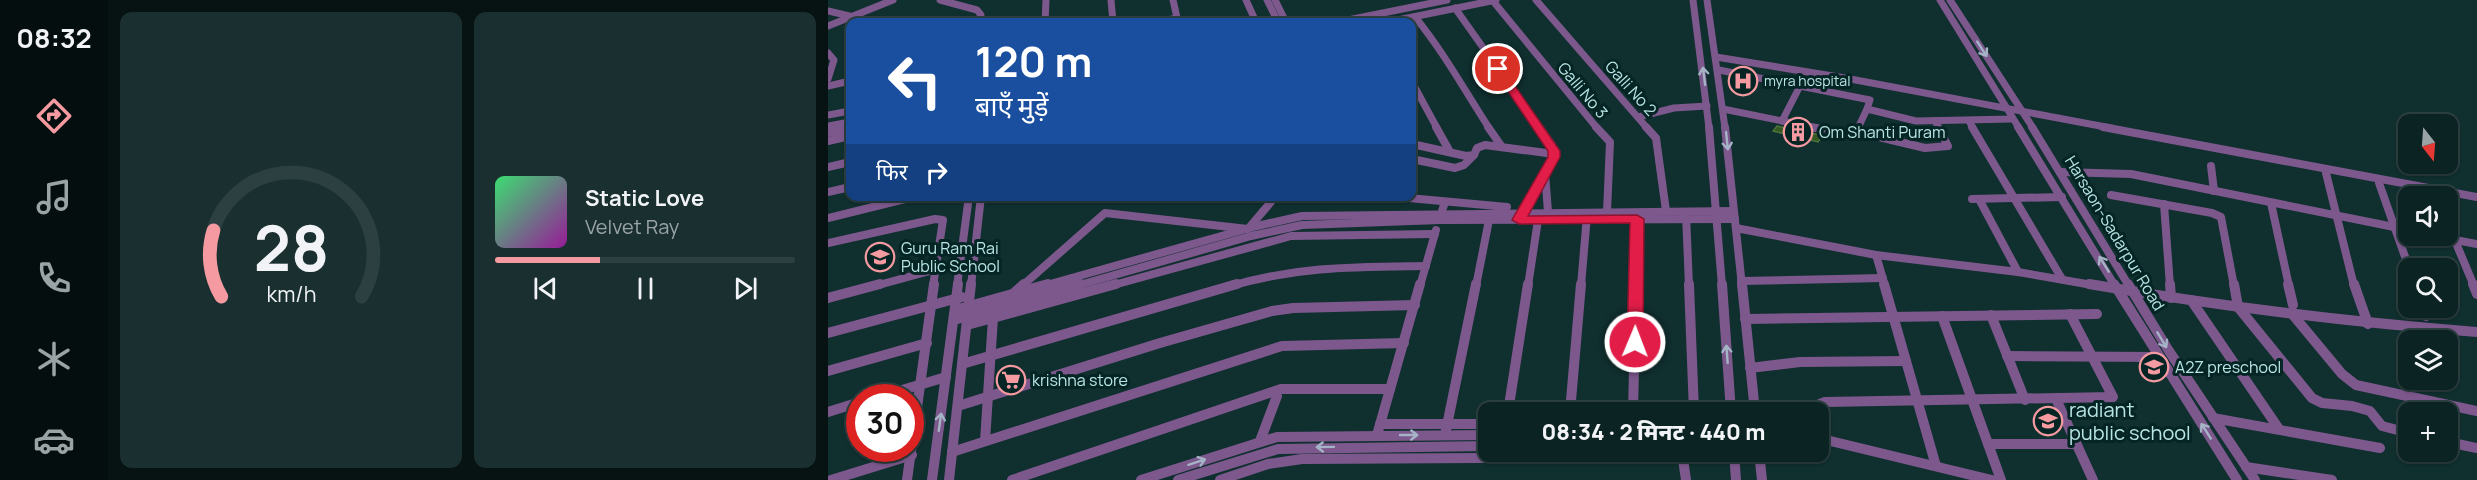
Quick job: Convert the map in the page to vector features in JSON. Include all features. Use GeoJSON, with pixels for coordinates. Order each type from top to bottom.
{"type":"FeatureCollection","features":[{"type":"Feature","properties":{"kind":"street"},"geometry":{"type":"LineString","coordinates":[[828,20],[877,0]]}},
{"type":"Feature","properties":{"kind":"street"},"geometry":{"type":"LineString","coordinates":[[849,18],[893,0]]}},
{"type":"Feature","properties":{"kind":"street"},"geometry":{"type":"LineString","coordinates":[[940,0],[977,10],[981,18]]}},
{"type":"Feature","properties":{"kind":"street"},"geometry":{"type":"LineString","coordinates":[[1045,18],[1046,0]]}},
{"type":"Feature","properties":{"kind":"street"},"geometry":{"type":"LineString","coordinates":[[1111,0],[1113,18]]}},
{"type":"Feature","properties":{"kind":"street"},"geometry":{"type":"LineString","coordinates":[[1173,0],[1178,18]]}},
{"type":"Feature","properties":{"kind":"street"},"geometry":{"type":"LineString","coordinates":[[1246,0],[1254,18]]}},
{"type":"Feature","properties":{"kind":"street"},"geometry":{"type":"LineString","coordinates":[[1267,0],[1280,18]]}},
{"type":"Feature","properties":{"kind":"street"},"geometry":{"type":"LineString","coordinates":[[1275,0],[1282,18]]}},
{"type":"Feature","properties":{"kind":"street"},"geometry":{"type":"LineString","coordinates":[[1358,18],[1447,0]]}},
{"type":"Feature","properties":{"kind":"street"},"geometry":{"type":"LineString","coordinates":[[1378,18],[1466,0]]}},
{"type":"Feature","properties":{"kind":"street"},"geometry":{"type":"LineString","coordinates":[[1410,18],[1495,0]]}},
{"type":"Feature","properties":{"kind":"street","name":"Galli No 3"},"geometry":{"type":"LineString","coordinates":[[1495,0],[1574,102],[1610,142],[1607,212]]}},
{"type":"Feature","properties":{"kind":"street","name":"Galli No 2"},"geometry":{"type":"LineString","coordinates":[[1536,0],[1656,138],[1666,212]]}},
{"type":"Feature","properties":{"kind":"street"},"geometry":{"type":"LineString","coordinates":[[1693,0],[1707,106],[1730,402]]}},
{"type":"Feature","properties":{"kind":"street"},"geometry":{"type":"LineString","coordinates":[[1707,0],[1719,70],[1754,402]]}},
{"type":"Feature","properties":{"kind":"street","name":"Harsaon-Sadarpur Road"},"geometry":{"type":"LineString","coordinates":[[1940,0],[2237,480]]}},
{"type":"Feature","properties":{"kind":"street","name":"Harsaon-Sadarpur Road"},"geometry":{"type":"LineString","coordinates":[[1950,0],[2024,113],[2133,291],[2254,480]]}},
{"type":"Feature","properties":{"kind":"street"},"geometry":{"type":"LineString","coordinates":[[1455,8],[1552,145],[1554,154],[1522,214]]}},
{"type":"Feature","properties":{"kind":"street"},"geometry":{"type":"LineString","coordinates":[[828,12],[844,13],[861,18]]}},
{"type":"Feature","properties":{"kind":"street"},"geometry":{"type":"LineString","coordinates":[[1416,18],[1438,45],[1450,69],[1502,147]]}},
{"type":"Feature","properties":{"kind":"street"},"geometry":{"type":"LineString","coordinates":[[828,27],[846,19]]}},
{"type":"Feature","properties":{"kind":"street"},"geometry":{"type":"LineString","coordinates":[[828,53],[834,60],[828,79]]}},
{"type":"Feature","properties":{"kind":"street"},"geometry":{"type":"LineString","coordinates":[[1716,57],[1856,80],[2477,197]]}},
{"type":"Feature","properties":{"kind":"street"},"geometry":{"type":"LineString","coordinates":[[1719,70],[1870,100],[1858,132],[1925,148],[1948,146],[1935,121]]}},
{"type":"Feature","properties":{"kind":"street"},"geometry":{"type":"LineString","coordinates":[[828,86],[846,82]]}},
{"type":"Feature","properties":{"kind":"street"},"geometry":{"type":"LineString","coordinates":[[1782,121],[1800,86]]}},
{"type":"Feature","properties":{"kind":"street"},"geometry":{"type":"LineString","coordinates":[[1416,89],[1450,152]]}},
{"type":"Feature","properties":{"kind":"street"},"geometry":{"type":"LineString","coordinates":[[1638,117],[1674,108],[1707,106]]}},
{"type":"Feature","properties":{"kind":"street"},"geometry":{"type":"LineString","coordinates":[[1723,109],[1822,129]]}},
{"type":"Feature","properties":{"kind":"street"},"geometry":{"type":"LineString","coordinates":[[1867,110],[1917,121],[2012,119]]}},
{"type":"Feature","properties":{"kind":"street"},"geometry":{"type":"LineString","coordinates":[[828,116],[846,112]]}},
{"type":"Feature","properties":{"kind":"street"},"geometry":{"type":"LineString","coordinates":[[1969,121],[2062,279]]}},
{"type":"Feature","properties":{"kind":"street"},"geometry":{"type":"LineString","coordinates":[[828,126],[846,123]]}},
{"type":"Feature","properties":{"kind":"street"},"geometry":{"type":"LineString","coordinates":[[828,133],[846,130]]}},
{"type":"Feature","properties":{"kind":"street"},"geometry":{"type":"LineString","coordinates":[[828,141],[846,137]]}},
{"type":"Feature","properties":{"kind":"street"},"geometry":{"type":"LineString","coordinates":[[1416,145],[1466,156],[1474,155]]}},
{"type":"Feature","properties":{"kind":"street"},"geometry":{"type":"LineString","coordinates":[[1416,160],[1455,168],[1464,165],[1482,146],[1554,154]]}},
{"type":"Feature","properties":{"kind":"street"},"geometry":{"type":"LineString","coordinates":[[828,167],[846,163]]}},
{"type":"Feature","properties":{"kind":"street"},"geometry":{"type":"LineString","coordinates":[[2211,166],[2214,191]]}},
{"type":"Feature","properties":{"kind":"street"},"geometry":{"type":"LineString","coordinates":[[1545,172],[1548,212]]}},
{"type":"Feature","properties":{"kind":"street"},"geometry":{"type":"LineString","coordinates":[[2061,172],[2119,172],[2398,228]]}},
{"type":"Feature","properties":{"kind":"street"},"geometry":{"type":"LineString","coordinates":[[2326,173],[2358,302],[2368,324]]}},
{"type":"Feature","properties":{"kind":"street"},"geometry":{"type":"LineString","coordinates":[[2379,183],[2406,258]]}},
{"type":"Feature","properties":{"kind":"street"},"geometry":{"type":"LineString","coordinates":[[828,192],[846,188]]}},
{"type":"Feature","properties":{"kind":"street"},"geometry":{"type":"LineString","coordinates":[[2110,195],[2212,213],[2223,220],[2238,307],[2312,398],[2322,403],[2352,406],[2370,411],[2382,426],[2398,430]]}},
{"type":"Feature","properties":{"kind":"street"},"geometry":{"type":"LineString","coordinates":[[2018,272],[1975,199],[2062,197]]}},
{"type":"Feature","properties":{"kind":"street"},"geometry":{"type":"LineString","coordinates":[[1416,199],[1522,214],[1538,220],[1607,212],[1666,212],[1686,215]]}},
{"type":"Feature","properties":{"kind":"street"},"geometry":{"type":"LineString","coordinates":[[828,218],[897,201]]}},
{"type":"Feature","properties":{"kind":"street"},"geometry":{"type":"LineString","coordinates":[[932,480],[968,201]]}},
{"type":"Feature","properties":{"kind":"street"},"geometry":{"type":"LineString","coordinates":[[949,480],[980,201]]}},
{"type":"Feature","properties":{"kind":"street"},"geometry":{"type":"LineString","coordinates":[[1248,229],[1272,201]]}},
{"type":"Feature","properties":{"kind":"street"},"geometry":{"type":"LineString","coordinates":[[1378,430],[1445,202]]}},
{"type":"Feature","properties":{"kind":"street"},"geometry":{"type":"LineString","coordinates":[[2271,203],[2293,310],[2342,374],[2356,385],[2477,411]]}},
{"type":"Feature","properties":{"kind":"street"},"geometry":{"type":"LineString","coordinates":[[2164,204],[2171,298]]}},
{"type":"Feature","properties":{"kind":"street"},"geometry":{"type":"LineString","coordinates":[[969,310],[1268,231],[1312,224],[1548,212],[1637,219],[1717,215],[1876,255],[2018,272],[2238,307],[2293,310],[2368,324],[2477,332]]}},
{"type":"Feature","properties":{"kind":"street"},"geometry":{"type":"LineString","coordinates":[[1013,294],[1105,213],[1248,229]]}},
{"type":"Feature","properties":{"kind":"street"},"geometry":{"type":"LineString","coordinates":[[955,315],[1013,294],[1302,216],[1441,217],[1489,220],[1522,214]]}},
{"type":"Feature","properties":{"kind":"street"},"geometry":{"type":"LineString","coordinates":[[1686,215],[1694,402]]}},
{"type":"Feature","properties":{"kind":"street"},"geometry":{"type":"LineString","coordinates":[[1571,402],[1587,216]]}},
{"type":"Feature","properties":{"kind":"street"},"geometry":{"type":"LineString","coordinates":[[828,243],[942,218],[927,343],[919,384]]}},
{"type":"Feature","properties":{"kind":"street"},"geometry":{"type":"LineString","coordinates":[[1633,402],[1637,219]]}},
{"type":"Feature","properties":{"kind":"street"},"geometry":{"type":"LineString","coordinates":[[1447,429],[1489,220]]}},
{"type":"Feature","properties":{"kind":"street"},"geometry":{"type":"LineString","coordinates":[[1510,402],[1538,220]]}},
{"type":"Feature","properties":{"kind":"street"},"geometry":{"type":"LineString","coordinates":[[957,298],[969,310],[993,318],[1291,236],[1435,234]]}},
{"type":"Feature","properties":{"kind":"street"},"geometry":{"type":"LineString","coordinates":[[2458,241],[2477,244]]}},
{"type":"Feature","properties":{"kind":"street"},"geometry":{"type":"LineString","coordinates":[[2457,246],[2477,294]]}},
{"type":"Feature","properties":{"kind":"street"},"geometry":{"type":"LineString","coordinates":[[1876,255],[1936,466]]}},
{"type":"Feature","properties":{"kind":"street"},"geometry":{"type":"LineString","coordinates":[[962,364],[1285,272],[1317,268],[1426,266]]}},
{"type":"Feature","properties":{"kind":"street"},"geometry":{"type":"LineString","coordinates":[[828,298],[937,269]]}},
{"type":"Feature","properties":{"kind":"street"},"geometry":{"type":"LineString","coordinates":[[1741,281],[1883,278]]}},
{"type":"Feature","properties":{"kind":"street"},"geometry":{"type":"LineString","coordinates":[[828,333],[957,298]]}},
{"type":"Feature","properties":{"kind":"street"},"geometry":{"type":"LineString","coordinates":[[2191,300],[2278,429]]}},
{"type":"Feature","properties":{"kind":"street"},"geometry":{"type":"LineString","coordinates":[[958,406],[1160,343],[1272,311],[1293,308],[1415,305]]}},
{"type":"Feature","properties":{"kind":"street"},"geometry":{"type":"LineString","coordinates":[[1745,319],[2097,314]]}},
{"type":"Feature","properties":{"kind":"street"},"geometry":{"type":"LineString","coordinates":[[1991,315],[2025,400]]}},
{"type":"Feature","properties":{"kind":"street"},"geometry":{"type":"LineString","coordinates":[[1829,402],[2113,398],[2113,394],[2070,315]]}},
{"type":"Feature","properties":{"kind":"street"},"geometry":{"type":"LineString","coordinates":[[1942,316],[2001,480]]}},
{"type":"Feature","properties":{"kind":"street"},"geometry":{"type":"LineString","coordinates":[[985,441],[993,318]]}},
{"type":"Feature","properties":{"kind":"street"},"geometry":{"type":"LineString","coordinates":[[828,371],[927,343]]}},
{"type":"Feature","properties":{"kind":"street"},"geometry":{"type":"LineString","coordinates":[[952,452],[1282,346],[1404,343]]}},
{"type":"Feature","properties":{"kind":"street"},"geometry":{"type":"LineString","coordinates":[[2007,356],[2159,357]]}},
{"type":"Feature","properties":{"kind":"street"},"geometry":{"type":"LineString","coordinates":[[1750,368],[1800,362],[1906,362]]}},
{"type":"Feature","properties":{"kind":"street"},"geometry":{"type":"LineString","coordinates":[[922,384],[946,377]]}},
{"type":"Feature","properties":{"kind":"street"},"geometry":{"type":"LineString","coordinates":[[1012,480],[1281,389],[1390,389]]}},
{"type":"Feature","properties":{"kind":"street"},"geometry":{"type":"LineString","coordinates":[[1260,441],[1276,396]]}},
{"type":"Feature","properties":{"kind":"street"},"geometry":{"type":"LineString","coordinates":[[2056,399],[2093,480]]}},
{"type":"Feature","properties":{"kind":"street"},"geometry":{"type":"LineString","coordinates":[[828,412],[846,406]]}},
{"type":"Feature","properties":{"kind":"street"},"geometry":{"type":"LineString","coordinates":[[2213,418],[2380,448]]}},
{"type":"Feature","properties":{"kind":"street"},"geometry":{"type":"LineString","coordinates":[[1141,480],[1277,437],[1378,430],[1447,429],[1478,425]]}},
{"type":"Feature","properties":{"kind":"street"},"geometry":{"type":"LineString","coordinates":[[1447,429],[1478,434]]}},
{"type":"Feature","properties":{"kind":"street"},"geometry":{"type":"LineString","coordinates":[[1829,441],[1992,480]]}},
{"type":"Feature","properties":{"kind":"street"},"geometry":{"type":"LineString","coordinates":[[1988,444],[2076,444]]}},
{"type":"Feature","properties":{"kind":"street"},"geometry":{"type":"LineString","coordinates":[[2458,444],[2477,448]]}},
{"type":"Feature","properties":{"kind":"street"},"geometry":{"type":"LineString","coordinates":[[1178,480],[1278,449],[1478,446]]}},
{"type":"Feature","properties":{"kind":"street"},"geometry":{"type":"LineString","coordinates":[[1220,480],[1268,464],[1302,459],[1478,457]]}},
{"type":"Feature","properties":{"kind":"street"},"geometry":{"type":"LineString","coordinates":[[831,480],[889,462]]}},
{"type":"Feature","properties":{"kind":"street"},"geometry":{"type":"LineString","coordinates":[[907,480],[911,462]]}},
{"type":"Feature","properties":{"kind":"street"},"geometry":{"type":"LineString","coordinates":[[1684,462],[1686,480]]}},
{"type":"Feature","properties":{"kind":"street"},"geometry":{"type":"LineString","coordinates":[[1735,462],[1736,480]]}},
{"type":"Feature","properties":{"kind":"street"},"geometry":{"type":"LineString","coordinates":[[1760,462],[1762,480]]}},
{"type":"Feature","properties":{"kind":"street"},"geometry":{"type":"LineString","coordinates":[[2246,467],[2332,480]]}},
{"type":"Feature","properties":{"kind":"building","name":"Om Shanti Puram"},"geometry":{"type":"Polygon","coordinates":[[[1777,126],[1823,135],[1818,142],[1773,131],[1777,126]]]}},
{"type":"Feature","properties":{"kind":"place","name":"myra hospital"},"geometry":{"type":"Point","coordinates":[1743,81]}},
{"type":"Feature","properties":{"kind":"place","name":"Om Shanti Puram"},"geometry":{"type":"Point","coordinates":[1798,132]}},
{"type":"Feature","properties":{"kind":"place","name":"Guru Ram Rai Public School"},"geometry":{"type":"Point","coordinates":[880,257]}},
{"type":"Feature","properties":{"kind":"place","name":"A2Z preschool"},"geometry":{"type":"Point","coordinates":[2154,367]}},
{"type":"Feature","properties":{"kind":"place","name":"krishna store"},"geometry":{"type":"Point","coordinates":[1011,380]}},
{"type":"Feature","properties":{"kind":"place","name":"radiant public school"},"geometry":{"type":"Point","coordinates":[2048,421]}},
{"type":"Feature","properties":{"kind":"route"},"geometry":{"type":"LineString","coordinates":[[1498,69],[1554,151],[1554,157],[1519,220],[1637,219],[1635,342]]}}]}
